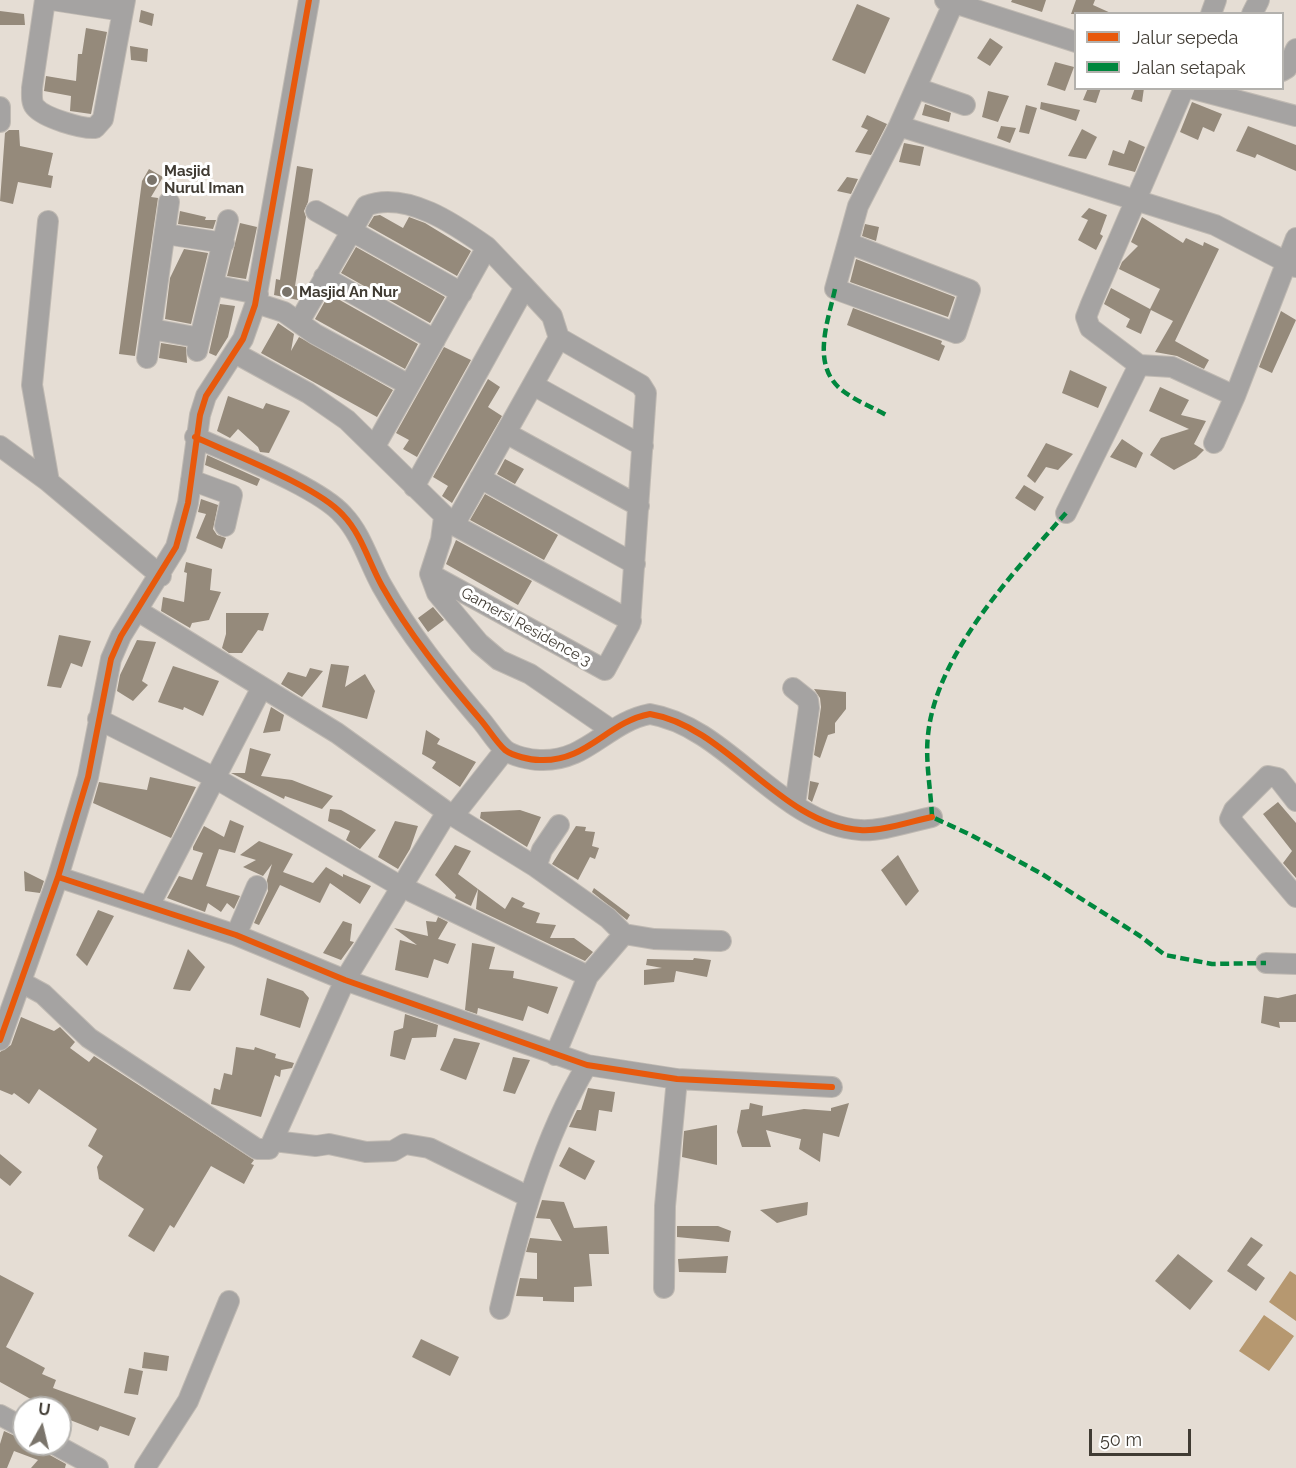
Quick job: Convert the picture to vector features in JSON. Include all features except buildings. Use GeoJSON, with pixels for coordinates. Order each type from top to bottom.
{"type":"FeatureCollection","features":[{"type":"Feature","properties":{"kind":"street"},"geometry":{"type":"LineString","coordinates":[[45,0],[32,98],[35,108],[81,128],[95,128],[103,119],[124,6],[52,0]]}},
{"type":"Feature","properties":{"kind":"street"},"geometry":{"type":"LineString","coordinates":[[0,1040],[58,877],[88,777],[111,658],[161,576],[183,527],[195,437],[206,396],[235,353],[256,301],[309,0]]}},
{"type":"Feature","properties":{"kind":"street"},"geometry":{"type":"LineString","coordinates":[[848,243],[966,287],[970,294],[957,331],[952,334],[835,289],[858,206],[916,88],[949,2],[989,12],[1074,41]]}},
{"type":"Feature","properties":{"kind":"street"},"geometry":{"type":"LineString","coordinates":[[1284,70],[1296,49]]}},
{"type":"Feature","properties":{"kind":"street"},"geometry":{"type":"LineString","coordinates":[[916,88],[965,105]]}},
{"type":"Feature","properties":{"kind":"street"},"geometry":{"type":"LineString","coordinates":[[1183,90],[1086,317],[1090,328],[1139,365],[1172,367],[1235,396]]}},
{"type":"Feature","properties":{"kind":"street"},"geometry":{"type":"LineString","coordinates":[[1206,90],[1247,95],[1296,116]]}},
{"type":"Feature","properties":{"kind":"street"},"geometry":{"type":"LineString","coordinates":[[0,107],[0,122]]}},
{"type":"Feature","properties":{"kind":"street"},"geometry":{"type":"LineString","coordinates":[[898,126],[1215,225],[1292,264]]}},
{"type":"Feature","properties":{"kind":"street"},"geometry":{"type":"LineString","coordinates":[[147,358],[169,202]]}},
{"type":"Feature","properties":{"kind":"street"},"geometry":{"type":"LineString","coordinates":[[299,322],[362,209],[371,204],[411,206],[432,214],[487,247],[552,316],[559,338],[480,478],[449,521],[430,574]]}},
{"type":"Feature","properties":{"kind":"street"},"geometry":{"type":"LineString","coordinates":[[316,211],[462,293]]}},
{"type":"Feature","properties":{"kind":"street"},"geometry":{"type":"LineString","coordinates":[[152,329],[198,344],[228,220]]}},
{"type":"Feature","properties":{"kind":"street"},"geometry":{"type":"LineString","coordinates":[[48,221],[32,385],[49,482]]}},
{"type":"Feature","properties":{"kind":"street"},"geometry":{"type":"LineString","coordinates":[[166,234],[224,243]]}},
{"type":"Feature","properties":{"kind":"street"},"geometry":{"type":"LineString","coordinates":[[1214,443],[1292,264],[1296,238]]}},
{"type":"Feature","properties":{"kind":"street"},"geometry":{"type":"LineString","coordinates":[[375,446],[487,247]]}},
{"type":"Feature","properties":{"kind":"street"},"geometry":{"type":"LineString","coordinates":[[324,277],[435,340]]}},
{"type":"Feature","properties":{"kind":"street"},"geometry":{"type":"LineString","coordinates":[[414,487],[525,286]]}},
{"type":"Feature","properties":{"kind":"street"},"geometry":{"type":"LineString","coordinates":[[212,290],[256,301],[284,312],[409,385]]}},
{"type":"Feature","properties":{"kind":"street","name":"Gamersi Residence 3"},"geometry":{"type":"LineString","coordinates":[[430,574],[605,670],[631,621],[643,446],[644,389],[559,338]]}},
{"type":"Feature","properties":{"kind":"street"},"geometry":{"type":"LineString","coordinates":[[235,353],[317,398],[347,420],[449,521],[631,621]]}},
{"type":"Feature","properties":{"kind":"street"},"geometry":{"type":"LineString","coordinates":[[1066,513],[1139,365]]}},
{"type":"Feature","properties":{"kind":"street"},"geometry":{"type":"LineString","coordinates":[[533,385],[643,446]]}},
{"type":"Feature","properties":{"kind":"street"},"geometry":{"type":"LineString","coordinates":[[506,433],[639,506]]}},
{"type":"Feature","properties":{"kind":"street"},"geometry":{"type":"LineString","coordinates":[[195,437],[308,490],[327,500],[343,514],[354,530],[383,587],[433,664],[505,750],[538,760],[562,759],[579,754],[610,729],[643,715],[658,715],[706,739],[823,823],[862,831],[932,818]]}},
{"type":"Feature","properties":{"kind":"street"},"geometry":{"type":"LineString","coordinates":[[0,446],[49,482],[161,576]]}},
{"type":"Feature","properties":{"kind":"street"},"geometry":{"type":"LineString","coordinates":[[480,478],[635,564]]}},
{"type":"Feature","properties":{"kind":"street"},"geometry":{"type":"LineString","coordinates":[[191,480],[232,495],[225,526]]}},
{"type":"Feature","properties":{"kind":"street","name":"Gamersi Residence 3"},"geometry":{"type":"LineString","coordinates":[[430,574],[437,593],[479,643],[499,660],[524,670],[610,729]]}},
{"type":"Feature","properties":{"kind":"street"},"geometry":{"type":"LineString","coordinates":[[138,611],[337,733],[450,814],[536,867],[608,918],[624,934],[654,939],[721,941]]}},
{"type":"Feature","properties":{"kind":"street"},"geometry":{"type":"LineString","coordinates":[[149,906],[261,687]]}},
{"type":"Feature","properties":{"kind":"street"},"geometry":{"type":"LineString","coordinates":[[793,687],[808,700],[809,708],[795,804]]}},
{"type":"Feature","properties":{"kind":"street"},"geometry":{"type":"LineString","coordinates":[[98,719],[215,778],[400,886],[588,976]]}},
{"type":"Feature","properties":{"kind":"street"},"geometry":{"type":"LineString","coordinates":[[21,982],[43,994],[88,1038],[257,1149],[269,1149],[345,980],[400,886],[450,814],[505,750]]}},
{"type":"Feature","properties":{"kind":"street"},"geometry":{"type":"LineString","coordinates":[[1296,801],[1278,778],[1268,776],[1234,810],[1230,819],[1296,897]]}},
{"type":"Feature","properties":{"kind":"street"},"geometry":{"type":"LineString","coordinates":[[536,867],[542,850],[560,825]]}},
{"type":"Feature","properties":{"kind":"street"},"geometry":{"type":"LineString","coordinates":[[58,877],[236,935],[345,980],[587,1065],[677,1078],[832,1087]]}},
{"type":"Feature","properties":{"kind":"street"},"geometry":{"type":"LineString","coordinates":[[236,935],[257,886]]}},
{"type":"Feature","properties":{"kind":"street"},"geometry":{"type":"LineString","coordinates":[[555,1054],[588,976],[624,934]]}},
{"type":"Feature","properties":{"kind":"street"},"geometry":{"type":"LineString","coordinates":[[1266,963],[1296,964]]}},
{"type":"Feature","properties":{"kind":"street"},"geometry":{"type":"LineString","coordinates":[[500,1309],[529,1197],[567,1098],[587,1065]]}},
{"type":"Feature","properties":{"kind":"street"},"geometry":{"type":"LineString","coordinates":[[664,1288],[665,1206],[677,1078]]}},
{"type":"Feature","properties":{"kind":"street"},"geometry":{"type":"LineString","coordinates":[[274,1141],[316,1146],[329,1144],[366,1152],[393,1151],[405,1144],[429,1148],[529,1197]]}},
{"type":"Feature","properties":{"kind":"street"},"geometry":{"type":"LineString","coordinates":[[145,1468],[188,1401],[229,1301]]}},
{"type":"Feature","properties":{"kind":"street"},"geometry":{"type":"LineString","coordinates":[[72,1454],[98,1468]]}},
{"type":"Feature","properties":{"kind":"shaded area"},"geometry":{"type":"Polygon","coordinates":[[[1290,1271],[1296,1275],[1296,1321],[1269,1302],[1290,1271]]]}},
{"type":"Feature","properties":{"kind":"shaded area"},"geometry":{"type":"Polygon","coordinates":[[[1264,1315],[1294,1336],[1269,1371],[1239,1351],[1264,1315]]]}},
{"type":"Feature","properties":{"kind":"marked path"},"geometry":{"type":"LineString","coordinates":[[835,289],[824,343],[827,369],[833,381],[843,391],[888,416]]}},
{"type":"Feature","properties":{"kind":"marked path"},"geometry":{"type":"LineString","coordinates":[[1066,513],[980,616],[946,674],[934,705],[927,745],[932,817],[971,835],[1042,874],[1140,936],[1165,955],[1212,964],[1266,963]]}},
{"type":"Feature","properties":{"kind":"cycle path"},"geometry":{"type":"LineString","coordinates":[[0,1040],[58,877],[88,777],[111,659],[121,636],[176,547],[188,503],[200,415],[206,396],[243,339],[255,305],[309,0]]}},
{"type":"Feature","properties":{"kind":"cycle path"},"geometry":{"type":"LineString","coordinates":[[195,437],[295,482],[315,493],[343,515],[360,540],[392,604],[415,638],[498,743],[508,752],[540,760],[571,755],[621,725],[650,714],[678,722],[704,737],[779,794],[804,811],[831,824],[868,830],[932,817]]}},
{"type":"Feature","properties":{"kind":"cycle path"},"geometry":{"type":"LineString","coordinates":[[58,877],[236,935],[345,980],[587,1065],[677,1079],[832,1087]]}},
{"type":"Feature","properties":{"kind":"place","name":"Masjid Nurul Iman"},"geometry":{"type":"Point","coordinates":[152,180]}},
{"type":"Feature","properties":{"kind":"place","name":"Masjid An Nur"},"geometry":{"type":"Point","coordinates":[287,292]}}]}
